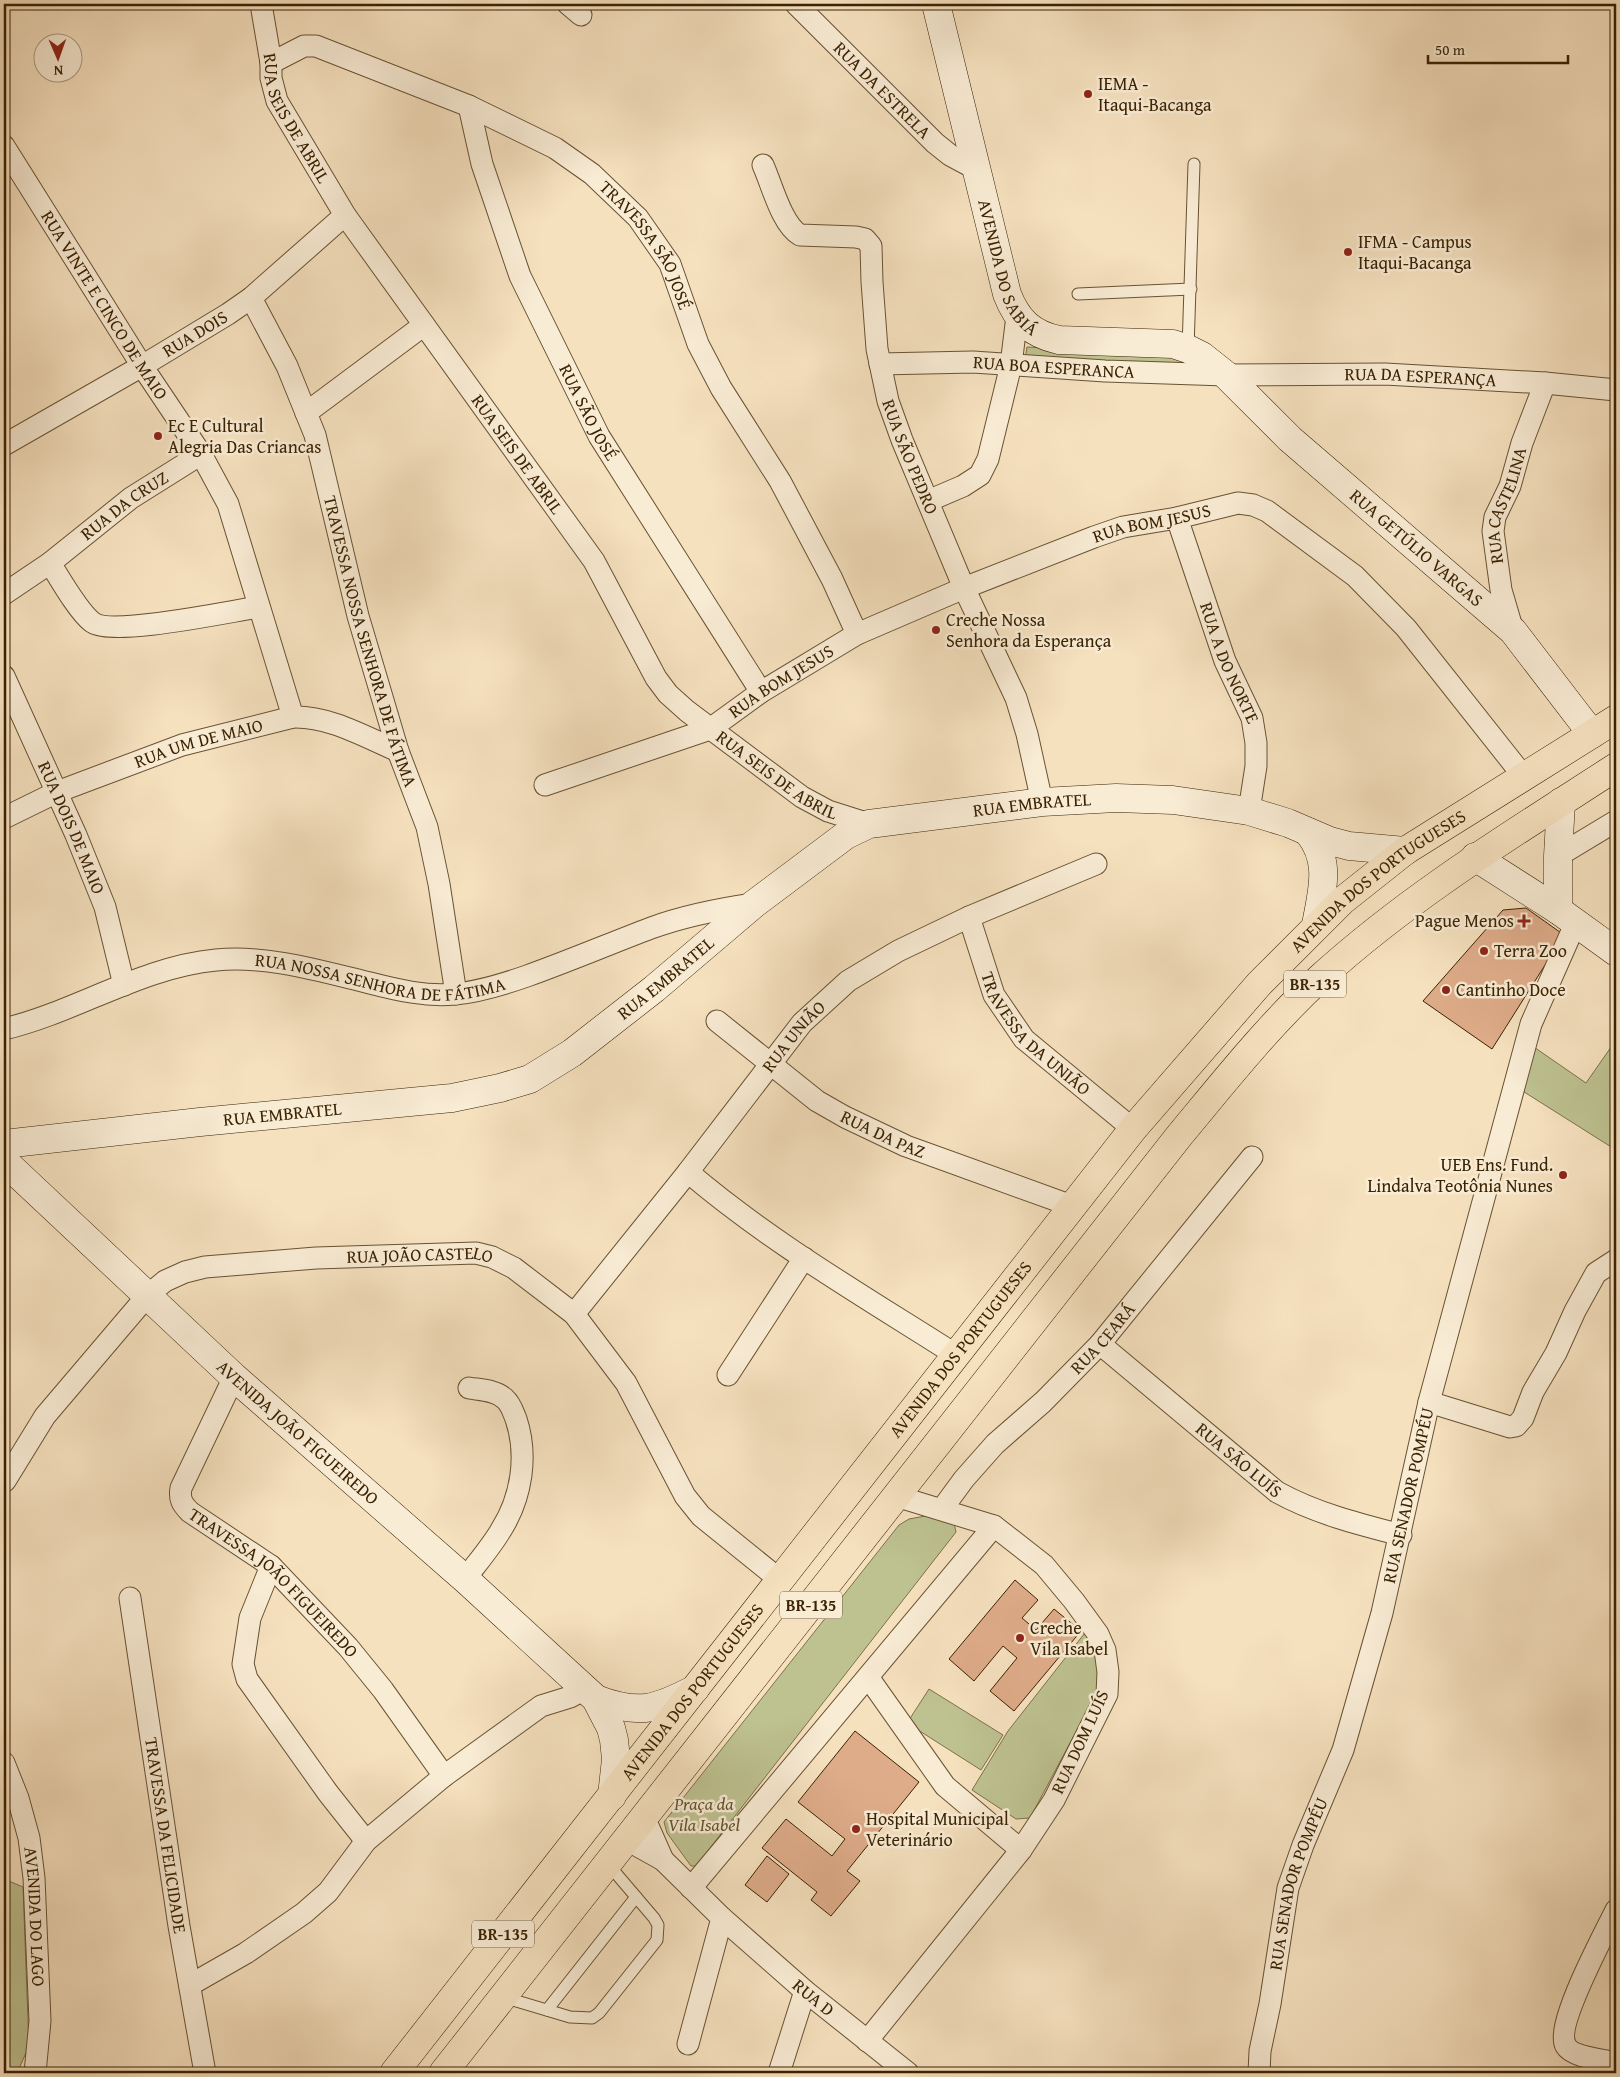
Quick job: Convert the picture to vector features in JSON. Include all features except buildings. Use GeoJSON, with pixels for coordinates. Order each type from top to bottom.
{"type":"FeatureCollection","features":[{"type":"Feature","properties":{"kind":"highway","name":"AVENIDA DOS PORTUGUESES"},"geometry":{"type":"LineString","coordinates":[[394,2073],[1133,1129],[1259,984],[1316,925],[1405,851],[1616,719]]}},
{"type":"Feature","properties":{"kind":"highway","name":"AVENIDA DOS PORTUGUESES"},"geometry":{"type":"LineString","coordinates":[[443,2073],[1179,1136],[1254,1046],[1319,979],[1364,940],[1475,858],[1561,802],[1604,787],[1616,767]]}},
{"type":"Feature","properties":{"kind":"highway"},"geometry":{"type":"LineString","coordinates":[[949,1428],[970,1382],[1048,1283],[1046,1274],[1042,1271],[1025,1267]]}},
{"type":"Feature","properties":{"kind":"main road","name":"AVENIDA DO SABIÁ"},"geometry":{"type":"LineString","coordinates":[[936,4],[1007,294],[1017,316],[1046,338],[1173,344],[1188,348],[1202,356],[1226,375]]}},
{"type":"Feature","properties":{"kind":"main road","name":"RUA GETÚLIO VARGAS"},"geometry":{"type":"LineString","coordinates":[[1226,375],[1290,439],[1513,631],[1592,734]]}},
{"type":"Feature","properties":{"kind":"main road","name":"RUA EMBRATEL"},"geometry":{"type":"LineString","coordinates":[[4,1144],[209,1121],[452,1098],[522,1081],[572,1053],[654,989],[754,904],[846,834],[869,824],[1042,802],[1116,798],[1173,800],[1249,810],[1349,846],[1405,851]]}},
{"type":"Feature","properties":{"kind":"main road"},"geometry":{"type":"LineString","coordinates":[[1561,802],[1558,856],[1567,916]]}},
{"type":"Feature","properties":{"kind":"main road"},"geometry":{"type":"LineString","coordinates":[[1308,832],[1316,843],[1323,864],[1323,889],[1316,925]]}},
{"type":"Feature","properties":{"kind":"main road"},"geometry":{"type":"LineString","coordinates":[[1475,858],[1567,916],[1616,952]]}},
{"type":"Feature","properties":{"kind":"main road","name":"AVENIDA JOÃO FIGUEIREDO"},"geometry":{"type":"LineString","coordinates":[[4,1161],[234,1377],[465,1579],[590,1694],[612,1728],[616,1759],[612,1796]]}},
{"type":"Feature","properties":{"kind":"main road","name":"AVENIDA JOÃO FIGUEIREDO"},"geometry":{"type":"LineString","coordinates":[[590,1694],[630,1709],[646,1709],[662,1706],[695,1689]]}},
{"type":"Feature","properties":{"kind":"street","name":"RUA SEIS DE ABRIL"},"geometry":{"type":"LineString","coordinates":[[261,4],[271,63],[271,78],[277,101],[345,215],[594,561],[656,678],[668,694],[710,729],[802,797],[828,811],[869,824]]}},
{"type":"Feature","properties":{"kind":"street","name":"RUA DA ESTRELA"},"geometry":{"type":"LineString","coordinates":[[796,4],[935,143],[950,155],[976,169]]}},
{"type":"Feature","properties":{"kind":"street","name":"TRAVESSA SÃO JOSÉ"},"geometry":{"type":"LineString","coordinates":[[271,63],[304,46],[316,46],[469,106],[555,148],[592,174],[638,218],[670,264],[698,344],[721,388],[780,481],[832,579],[857,634]]}},
{"type":"Feature","properties":{"kind":"street","name":"RUA SÃO JOSÉ"},"geometry":{"type":"LineString","coordinates":[[469,106],[482,164],[520,276],[599,436],[761,692]]}},
{"type":"Feature","properties":{"kind":"street","name":"RUA VINTE E CINCO DE MAIO"},"geometry":{"type":"LineString","coordinates":[[4,146],[142,366],[201,454],[228,504],[293,717]]}},
{"type":"Feature","properties":{"kind":"street","name":"RUA SÃO PEDRO"},"geometry":{"type":"LineString","coordinates":[[764,165],[786,220],[794,231],[800,235],[865,239],[871,246],[872,282],[880,364],[888,401],[964,588],[1016,698],[1027,734],[1042,802]]}},
{"type":"Feature","properties":{"kind":"street","name":"RUA DOIS"},"geometry":{"type":"LineString","coordinates":[[4,445],[228,314],[251,298],[345,215]]}},
{"type":"Feature","properties":{"kind":"street","name":"TRAVESSA NOSSA SENHORA DE FÁTIMA"},"geometry":{"type":"LineString","coordinates":[[251,298],[287,366],[315,435],[358,616],[398,751],[427,827],[439,884],[456,994]]}},
{"type":"Feature","properties":{"kind":"street"},"geometry":{"type":"LineString","coordinates":[[928,501],[963,486],[980,474],[988,459],[1011,365],[1017,316]]}},
{"type":"Feature","properties":{"kind":"street"},"geometry":{"type":"LineString","coordinates":[[306,413],[424,325]]}},
{"type":"Feature","properties":{"kind":"street","name":"RUA BOA ESPERANCA"},"geometry":{"type":"LineString","coordinates":[[880,364],[973,362],[1226,375]]}},
{"type":"Feature","properties":{"kind":"street","name":"RUA DA ESPERANÇA"},"geometry":{"type":"LineString","coordinates":[[1226,375],[1294,373],[1385,374],[1545,382],[1616,390]]}},
{"type":"Feature","properties":{"kind":"street","name":"RUA CASTELINA"},"geometry":{"type":"LineString","coordinates":[[1513,631],[1501,590],[1493,531],[1495,517],[1510,486],[1522,443],[1545,382]]}},
{"type":"Feature","properties":{"kind":"street","name":"RUA DA CRUZ"},"geometry":{"type":"LineString","coordinates":[[4,594],[50,563],[131,498],[201,454]]}},
{"type":"Feature","properties":{"kind":"street","name":"RUA BOM JESUS"},"geometry":{"type":"LineString","coordinates":[[546,785],[710,729],[761,692],[857,634],[964,588],[1123,527],[1177,518],[1238,503],[1253,505],[1267,511],[1287,524],[1354,576],[1406,628],[1524,777]]}},
{"type":"Feature","properties":{"kind":"street","name":"RUA A DO NORTE"},"geometry":{"type":"LineString","coordinates":[[1177,518],[1225,661],[1252,718],[1256,743],[1256,766],[1249,810]]}},
{"type":"Feature","properties":{"kind":"street"},"geometry":{"type":"LineString","coordinates":[[50,563],[86,615],[94,624],[106,627],[133,627],[259,607]]}},
{"type":"Feature","properties":{"kind":"street","name":"RUA DOIS DE MAIO"},"geometry":{"type":"LineString","coordinates":[[4,676],[105,906],[124,985]]}},
{"type":"Feature","properties":{"kind":"street","name":"RUA UM DE MAIO"},"geometry":{"type":"LineString","coordinates":[[4,818],[56,792],[182,745],[293,717],[323,720],[398,751]]}},
{"type":"Feature","properties":{"kind":"street"},"geometry":{"type":"LineString","coordinates":[[1558,856],[1616,822]]}},
{"type":"Feature","properties":{"kind":"street","name":"RUA UNIÃO"},"geometry":{"type":"LineString","coordinates":[[574,1314],[688,1172],[802,1023],[848,981],[898,951],[969,917],[1096,864]]}},
{"type":"Feature","properties":{"kind":"street","name":"RUA NOSSA SENHORA DE FÁTIMA"},"geometry":{"type":"LineString","coordinates":[[4,1029],[28,1023],[170,969],[216,960],[261,961],[299,966],[398,990],[433,994],[456,994],[498,986],[579,958],[652,928],[714,910],[754,904]]}},
{"type":"Feature","properties":{"kind":"street","name":"RUA SENADOR POMPÉU"},"geometry":{"type":"LineString","coordinates":[[1259,2073],[1260,2051],[1270,2004],[1288,1888],[1303,1845],[1343,1750],[1382,1613],[1429,1402],[1531,1024],[1567,916]]}},
{"type":"Feature","properties":{"kind":"street","name":"TRAVESSA DA UNIÃO"},"geometry":{"type":"LineString","coordinates":[[969,917],[994,994],[1024,1039],[1133,1129]]}},
{"type":"Feature","properties":{"kind":"street","name":"RUA DA PAZ"},"geometry":{"type":"LineString","coordinates":[[717,1021],[817,1101],[845,1118],[906,1146],[1072,1206]]}},
{"type":"Feature","properties":{"kind":"street","name":"RUA CEARÁ"},"geometry":{"type":"LineString","coordinates":[[942,1509],[964,1478],[995,1444],[1042,1402],[1100,1344],[1252,1157]]}},
{"type":"Feature","properties":{"kind":"street"},"geometry":{"type":"LineString","coordinates":[[688,1172],[730,1207],[804,1258],[956,1355]]}},
{"type":"Feature","properties":{"kind":"street","name":"RUA JOÃO CASTELO"},"geometry":{"type":"LineString","coordinates":[[6,1481],[45,1416],[147,1296],[165,1281],[205,1266],[369,1255],[476,1253],[492,1257],[514,1268],[574,1314],[626,1382],[685,1496],[701,1516],[780,1580]]}},
{"type":"Feature","properties":{"kind":"street"},"geometry":{"type":"LineString","coordinates":[[728,1375],[804,1258]]}},
{"type":"Feature","properties":{"kind":"street"},"geometry":{"type":"LineString","coordinates":[[1429,1402],[1510,1427],[1516,1426],[1523,1418],[1533,1392],[1556,1352],[1575,1311],[1596,1273],[1616,1260]]}},
{"type":"Feature","properties":{"kind":"street","name":"RUA SÃO LUÍS"},"geometry":{"type":"LineString","coordinates":[[1100,1344],[1277,1492],[1296,1503],[1347,1521],[1400,1535]]}},
{"type":"Feature","properties":{"kind":"street","name":"TRAVESSA JOÃO FIGUEIREDO"},"geometry":{"type":"LineString","coordinates":[[234,1377],[182,1488],[180,1498],[183,1505],[190,1512],[270,1566],[348,1647],[383,1690],[444,1776]]}},
{"type":"Feature","properties":{"kind":"street"},"geometry":{"type":"LineString","coordinates":[[465,1579],[502,1529],[514,1503],[521,1474],[523,1451],[512,1408],[505,1399],[491,1391],[469,1388]]}},
{"type":"Feature","properties":{"kind":"street","name":"RUA DOM LUÍS"},"geometry":{"type":"LineString","coordinates":[[867,2042],[1021,1850],[1054,1800],[1107,1694],[1108,1672],[1105,1650],[1098,1634],[1044,1565],[994,1526],[896,1496]]}},
{"type":"Feature","properties":{"kind":"street"},"geometry":{"type":"LineString","coordinates":[[691,1888],[994,1526]]}},
{"type":"Feature","properties":{"kind":"street"},"geometry":{"type":"LineString","coordinates":[[270,1566],[250,1618],[243,1664],[247,1679],[328,1793],[366,1841]]}},
{"type":"Feature","properties":{"kind":"street","name":"TRAVESSA DA FELICIDADE"},"geometry":{"type":"LineString","coordinates":[[130,1598],[178,1917],[205,2073]]}},
{"type":"Feature","properties":{"kind":"street"},"geometry":{"type":"LineString","coordinates":[[868,1677],[945,1786],[1021,1850]]}},
{"type":"Feature","properties":{"kind":"street"},"geometry":{"type":"LineString","coordinates":[[190,1985],[246,1953],[304,1913],[328,1892],[366,1841],[444,1776],[541,1706],[570,1697],[590,1694]]}},
{"type":"Feature","properties":{"kind":"street","name":"AVENIDA DO LAGO"},"geometry":{"type":"LineString","coordinates":[[4,1763],[18,1798],[26,1830],[34,1878],[40,2021],[35,2073]]}},
{"type":"Feature","properties":{"kind":"street","name":"RUA D"},"geometry":{"type":"LineString","coordinates":[[644,1817],[663,1860]]}},
{"type":"Feature","properties":{"kind":"street","name":"RUA D"},"geometry":{"type":"LineString","coordinates":[[626,1840],[663,1860],[722,1918],[805,1991],[903,2072]]}},
{"type":"Feature","properties":{"kind":"street"},"geometry":{"type":"LineString","coordinates":[[1616,1910],[1573,2000],[1566,2021],[1564,2037],[1566,2046],[1572,2052],[1616,2063]]}},
{"type":"Feature","properties":{"kind":"street"},"geometry":{"type":"LineString","coordinates":[[688,2044],[722,1918]]}},
{"type":"Feature","properties":{"kind":"street"},"geometry":{"type":"LineString","coordinates":[[779,2073],[805,1991]]}},
{"type":"Feature","properties":{"kind":"lane"},"geometry":{"type":"LineString","coordinates":[[1188,348],[1194,164]]}},
{"type":"Feature","properties":{"kind":"lane"},"geometry":{"type":"LineString","coordinates":[[1078,294],[1191,289]]}},
{"type":"Feature","properties":{"kind":"lane"},"geometry":{"type":"LineString","coordinates":[[503,1997],[570,2017],[592,2018],[599,2013],[657,1940],[658,1926],[654,1918],[608,1863]]}},
{"type":"Feature","properties":{"kind":"lane"},"geometry":{"type":"LineString","coordinates":[[547,2010],[636,1897]]}},
{"type":"Feature","properties":{"kind":"green space"},"geometry":{"type":"Polygon","coordinates":[[[1027,347],[1175,355],[1189,364],[1025,359],[1027,347]]]}},
{"type":"Feature","properties":{"kind":"green space"},"geometry":{"type":"Polygon","coordinates":[[[1616,1040],[1616,1150],[1521,1090],[1531,1045],[1586,1083],[1616,1040]]]}},
{"type":"Feature","properties":{"kind":"green space","name":"Praça da Vila Isabel"},"geometry":{"type":"Polygon","coordinates":[[[925,1516],[954,1523],[956,1532],[696,1866],[691,1866],[667,1833],[664,1822],[899,1525],[909,1519],[925,1516]]]}},
{"type":"Feature","properties":{"kind":"green space"},"geometry":{"type":"Polygon","coordinates":[[[1088,1629],[1098,1643],[1102,1683],[1030,1818],[1016,1819],[972,1790],[1008,1731],[1088,1629]]]}},
{"type":"Feature","properties":{"kind":"green space"},"geometry":{"type":"Polygon","coordinates":[[[929,1689],[1003,1735],[981,1770],[907,1723],[929,1689]]]}},
{"type":"Feature","properties":{"kind":"green space"},"geometry":{"type":"Polygon","coordinates":[[[4,1879],[23,1887],[29,2046],[17,2073],[4,2073],[4,1879]]]}},
{"type":"Feature","properties":{"kind":"place","name":"IEMA - Itaqui-Bacanga"},"geometry":{"type":"Point","coordinates":[1088,94]}},
{"type":"Feature","properties":{"kind":"place","name":"IFMA - Campus Itaqui-Bacanga"},"geometry":{"type":"Point","coordinates":[1348,252]}},
{"type":"Feature","properties":{"kind":"place","name":"Ec E Cultural Alegria Das Criancas"},"geometry":{"type":"Point","coordinates":[158,436]}},
{"type":"Feature","properties":{"kind":"place","name":"Creche Nossa Senhora da Esperança"},"geometry":{"type":"Point","coordinates":[936,630]}},
{"type":"Feature","properties":{"kind":"place","name":"Pague Menos"},"geometry":{"type":"Point","coordinates":[1524,921]}},
{"type":"Feature","properties":{"kind":"place","name":"Terra Zoo"},"geometry":{"type":"Point","coordinates":[1484,951]}},
{"type":"Feature","properties":{"kind":"place","name":"Cantinho Doce"},"geometry":{"type":"Point","coordinates":[1446,990]}},
{"type":"Feature","properties":{"kind":"place","name":"UEB Ens. Fund. Lindalva Teotônia Nunes"},"geometry":{"type":"Point","coordinates":[1563,1175]}},
{"type":"Feature","properties":{"kind":"place","name":"Creche Vila Isabel"},"geometry":{"type":"Point","coordinates":[1020,1638]}},
{"type":"Feature","properties":{"kind":"place","name":"Hospital Municipal Veterinário"},"geometry":{"type":"Point","coordinates":[856,1829]}}]}
